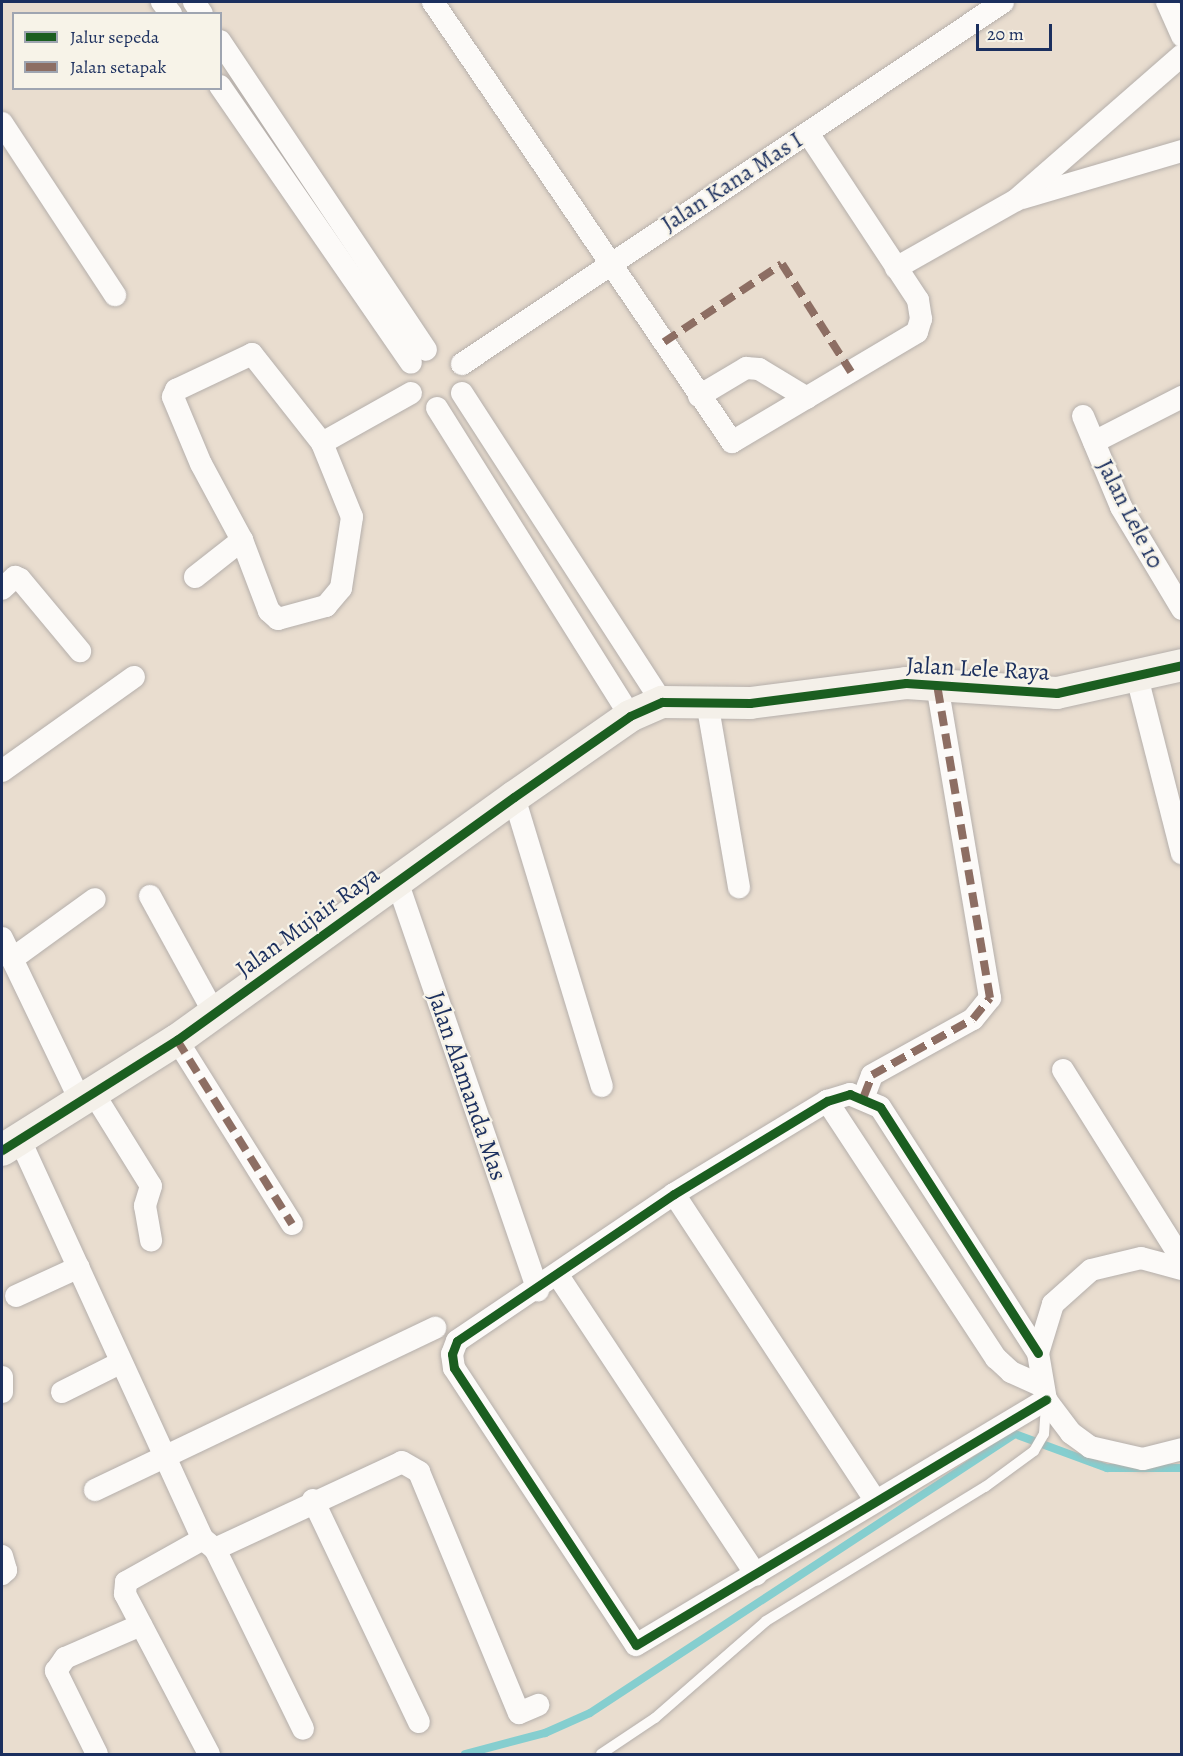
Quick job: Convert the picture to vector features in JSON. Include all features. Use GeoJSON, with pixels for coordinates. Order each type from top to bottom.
{"type":"FeatureCollection","features":[{"type":"Feature","properties":{"kind":"street"},"geometry":{"type":"LineString","coordinates":[[433,2],[699,396],[732,441],[917,332],[918,300],[808,133]]}},
{"type":"Feature","properties":{"kind":"street","name":"Jalan Kana Mas I"},"geometry":{"type":"LineString","coordinates":[[462,364],[610,261],[808,133],[1003,2]]}},
{"type":"Feature","properties":{"kind":"street"},"geometry":{"type":"LineString","coordinates":[[1167,2],[1182,36]]}},
{"type":"Feature","properties":{"kind":"street"},"geometry":{"type":"LineString","coordinates":[[222,44],[418,357],[411,393],[322,443]]}},
{"type":"Feature","properties":{"kind":"street"},"geometry":{"type":"LineString","coordinates":[[896,268],[1016,200],[1182,55]]}},
{"type":"Feature","properties":{"kind":"street"},"geometry":{"type":"LineString","coordinates":[[222,89],[418,357]]}},
{"type":"Feature","properties":{"kind":"street"},"geometry":{"type":"LineString","coordinates":[[2,123],[115,295]]}},
{"type":"Feature","properties":{"kind":"street"},"geometry":{"type":"LineString","coordinates":[[1016,200],[1182,151]]}},
{"type":"Feature","properties":{"kind":"street"},"geometry":{"type":"LineString","coordinates":[[418,357],[447,351],[462,364],[462,393],[662,702]]}},
{"type":"Feature","properties":{"kind":"street"},"geometry":{"type":"LineString","coordinates":[[252,354],[322,443],[352,518],[341,588],[326,606],[278,619],[268,611],[242,540],[201,464],[173,397],[176,390],[252,354]]}},
{"type":"Feature","properties":{"kind":"street"},"geometry":{"type":"LineString","coordinates":[[699,396],[746,368],[759,369],[807,398]]}},
{"type":"Feature","properties":{"kind":"street"},"geometry":{"type":"LineString","coordinates":[[411,393],[436,408],[630,716]]}},
{"type":"Feature","properties":{"kind":"street"},"geometry":{"type":"LineString","coordinates":[[436,408],[462,393]]}},
{"type":"Feature","properties":{"kind":"street"},"geometry":{"type":"LineString","coordinates":[[1094,442],[1182,397]]}},
{"type":"Feature","properties":{"kind":"street","name":"Jalan Lele 10"},"geometry":{"type":"LineString","coordinates":[[1083,416],[1121,507],[1182,609]]}},
{"type":"Feature","properties":{"kind":"street"},"geometry":{"type":"LineString","coordinates":[[195,576],[242,540]]}},
{"type":"Feature","properties":{"kind":"street"},"geometry":{"type":"LineString","coordinates":[[2,589],[15,577],[20,579],[80,651]]}},
{"type":"Feature","properties":{"kind":"street","name":"Jalan Lele Raya"},"geometry":{"type":"LineString","coordinates":[[630,716],[662,702],[750,703],[938,684],[1030,695],[1137,677],[1182,665]]}},
{"type":"Feature","properties":{"kind":"street"},"geometry":{"type":"LineString","coordinates":[[2,771],[134,677]]}},
{"type":"Feature","properties":{"kind":"street"},"geometry":{"type":"LineString","coordinates":[[1137,677],[1182,853]]}},
{"type":"Feature","properties":{"kind":"street"},"geometry":{"type":"LineString","coordinates":[[864,1096],[872,1075],[973,1019],[990,998],[938,684]]}},
{"type":"Feature","properties":{"kind":"street"},"geometry":{"type":"LineString","coordinates":[[707,702],[739,887]]}},
{"type":"Feature","properties":{"kind":"street","name":"Jalan Mujair Raya"},"geometry":{"type":"LineString","coordinates":[[11,1145],[177,1040],[630,716]]}},
{"type":"Feature","properties":{"kind":"street"},"geometry":{"type":"LineString","coordinates":[[514,797],[602,1086]]}},
{"type":"Feature","properties":{"kind":"street","name":"Jalan Alamanda Mas"},"geometry":{"type":"LineString","coordinates":[[397,881],[538,1290]]}},
{"type":"Feature","properties":{"kind":"street"},"geometry":{"type":"LineString","coordinates":[[150,896],[214,1013]]}},
{"type":"Feature","properties":{"kind":"street"},"geometry":{"type":"LineString","coordinates":[[12,959],[96,899]]}},
{"type":"Feature","properties":{"kind":"street"},"geometry":{"type":"LineString","coordinates":[[2,938],[87,1098],[151,1186],[145,1206],[151,1240]]}},
{"type":"Feature","properties":{"kind":"street"},"geometry":{"type":"LineString","coordinates":[[177,1040],[292,1224]]}},
{"type":"Feature","properties":{"kind":"street"},"geometry":{"type":"LineString","coordinates":[[1063,1070],[1182,1260]]}},
{"type":"Feature","properties":{"kind":"street"},"geometry":{"type":"LineString","coordinates":[[864,1096],[880,1107],[1038,1353],[1044,1393],[646,1644],[636,1645],[628,1638],[454,1368],[458,1341],[559,1277],[674,1194],[827,1101],[864,1096]]}},
{"type":"Feature","properties":{"kind":"street"},"geometry":{"type":"LineString","coordinates":[[827,1101],[996,1358],[1044,1393],[1071,1433],[1116,1457],[1143,1459],[1182,1449]]}},
{"type":"Feature","properties":{"kind":"street"},"geometry":{"type":"LineString","coordinates":[[11,1145],[79,1267],[162,1455],[303,1729]]}},
{"type":"Feature","properties":{"kind":"street"},"geometry":{"type":"LineString","coordinates":[[674,1194],[874,1499]]}},
{"type":"Feature","properties":{"kind":"street"},"geometry":{"type":"LineString","coordinates":[[1038,1353],[1053,1304],[1091,1270],[1141,1258],[1182,1269]]}},
{"type":"Feature","properties":{"kind":"street"},"geometry":{"type":"LineString","coordinates":[[16,1296],[79,1267]]}},
{"type":"Feature","properties":{"kind":"street"},"geometry":{"type":"LineString","coordinates":[[559,1277],[756,1575]]}},
{"type":"Feature","properties":{"kind":"street"},"geometry":{"type":"LineString","coordinates":[[94,1490],[162,1455],[435,1328]]}},
{"type":"Feature","properties":{"kind":"street"},"geometry":{"type":"LineString","coordinates":[[62,1392],[120,1363]]}},
{"type":"Feature","properties":{"kind":"street"},"geometry":{"type":"LineString","coordinates":[[2,1377],[2,1392]]}},
{"type":"Feature","properties":{"kind":"street"},"geometry":{"type":"LineString","coordinates":[[208,1755],[125,1594],[126,1582],[392,1464],[412,1464],[508,1693],[519,1713],[538,1705]]}},
{"type":"Feature","properties":{"kind":"street"},"geometry":{"type":"LineString","coordinates":[[313,1500],[418,1722]]}},
{"type":"Feature","properties":{"kind":"street"},"geometry":{"type":"LineString","coordinates":[[2,1556],[6,1570],[2,1574]]}},
{"type":"Feature","properties":{"kind":"street"},"geometry":{"type":"LineString","coordinates":[[97,1755],[56,1671],[65,1658],[141,1625]]}},
{"type":"Feature","properties":{"kind":"lane"},"geometry":{"type":"LineString","coordinates":[[601,1755],[655,1718],[766,1621],[985,1487],[1034,1451],[1044,1434],[1044,1393]]}},
{"type":"Feature","properties":{"kind":"waterway"},"geometry":{"type":"LineString","coordinates":[[465,1754],[545,1733],[590,1713],[1015,1434],[1107,1468],[1182,1468]]}},
{"type":"Feature","properties":{"kind":"marked path"},"geometry":{"type":"LineString","coordinates":[[664,342],[782,264],[851,372]]}},
{"type":"Feature","properties":{"kind":"marked path"},"geometry":{"type":"LineString","coordinates":[[864,1096],[872,1075],[973,1019],[990,998],[937,684]]}},
{"type":"Feature","properties":{"kind":"marked path"},"geometry":{"type":"LineString","coordinates":[[177,1040],[292,1224]]}},
{"type":"Feature","properties":{"kind":"cycle path"},"geometry":{"type":"LineString","coordinates":[[2,1150],[177,1040],[630,716],[662,702],[750,703],[906,683],[1057,693],[1182,665]]}},
{"type":"Feature","properties":{"kind":"cycle path"},"geometry":{"type":"LineString","coordinates":[[1038,1353],[880,1107],[850,1094],[827,1101],[674,1194],[457,1341],[452,1354],[454,1368],[636,1645],[1046,1400]]}}]}
